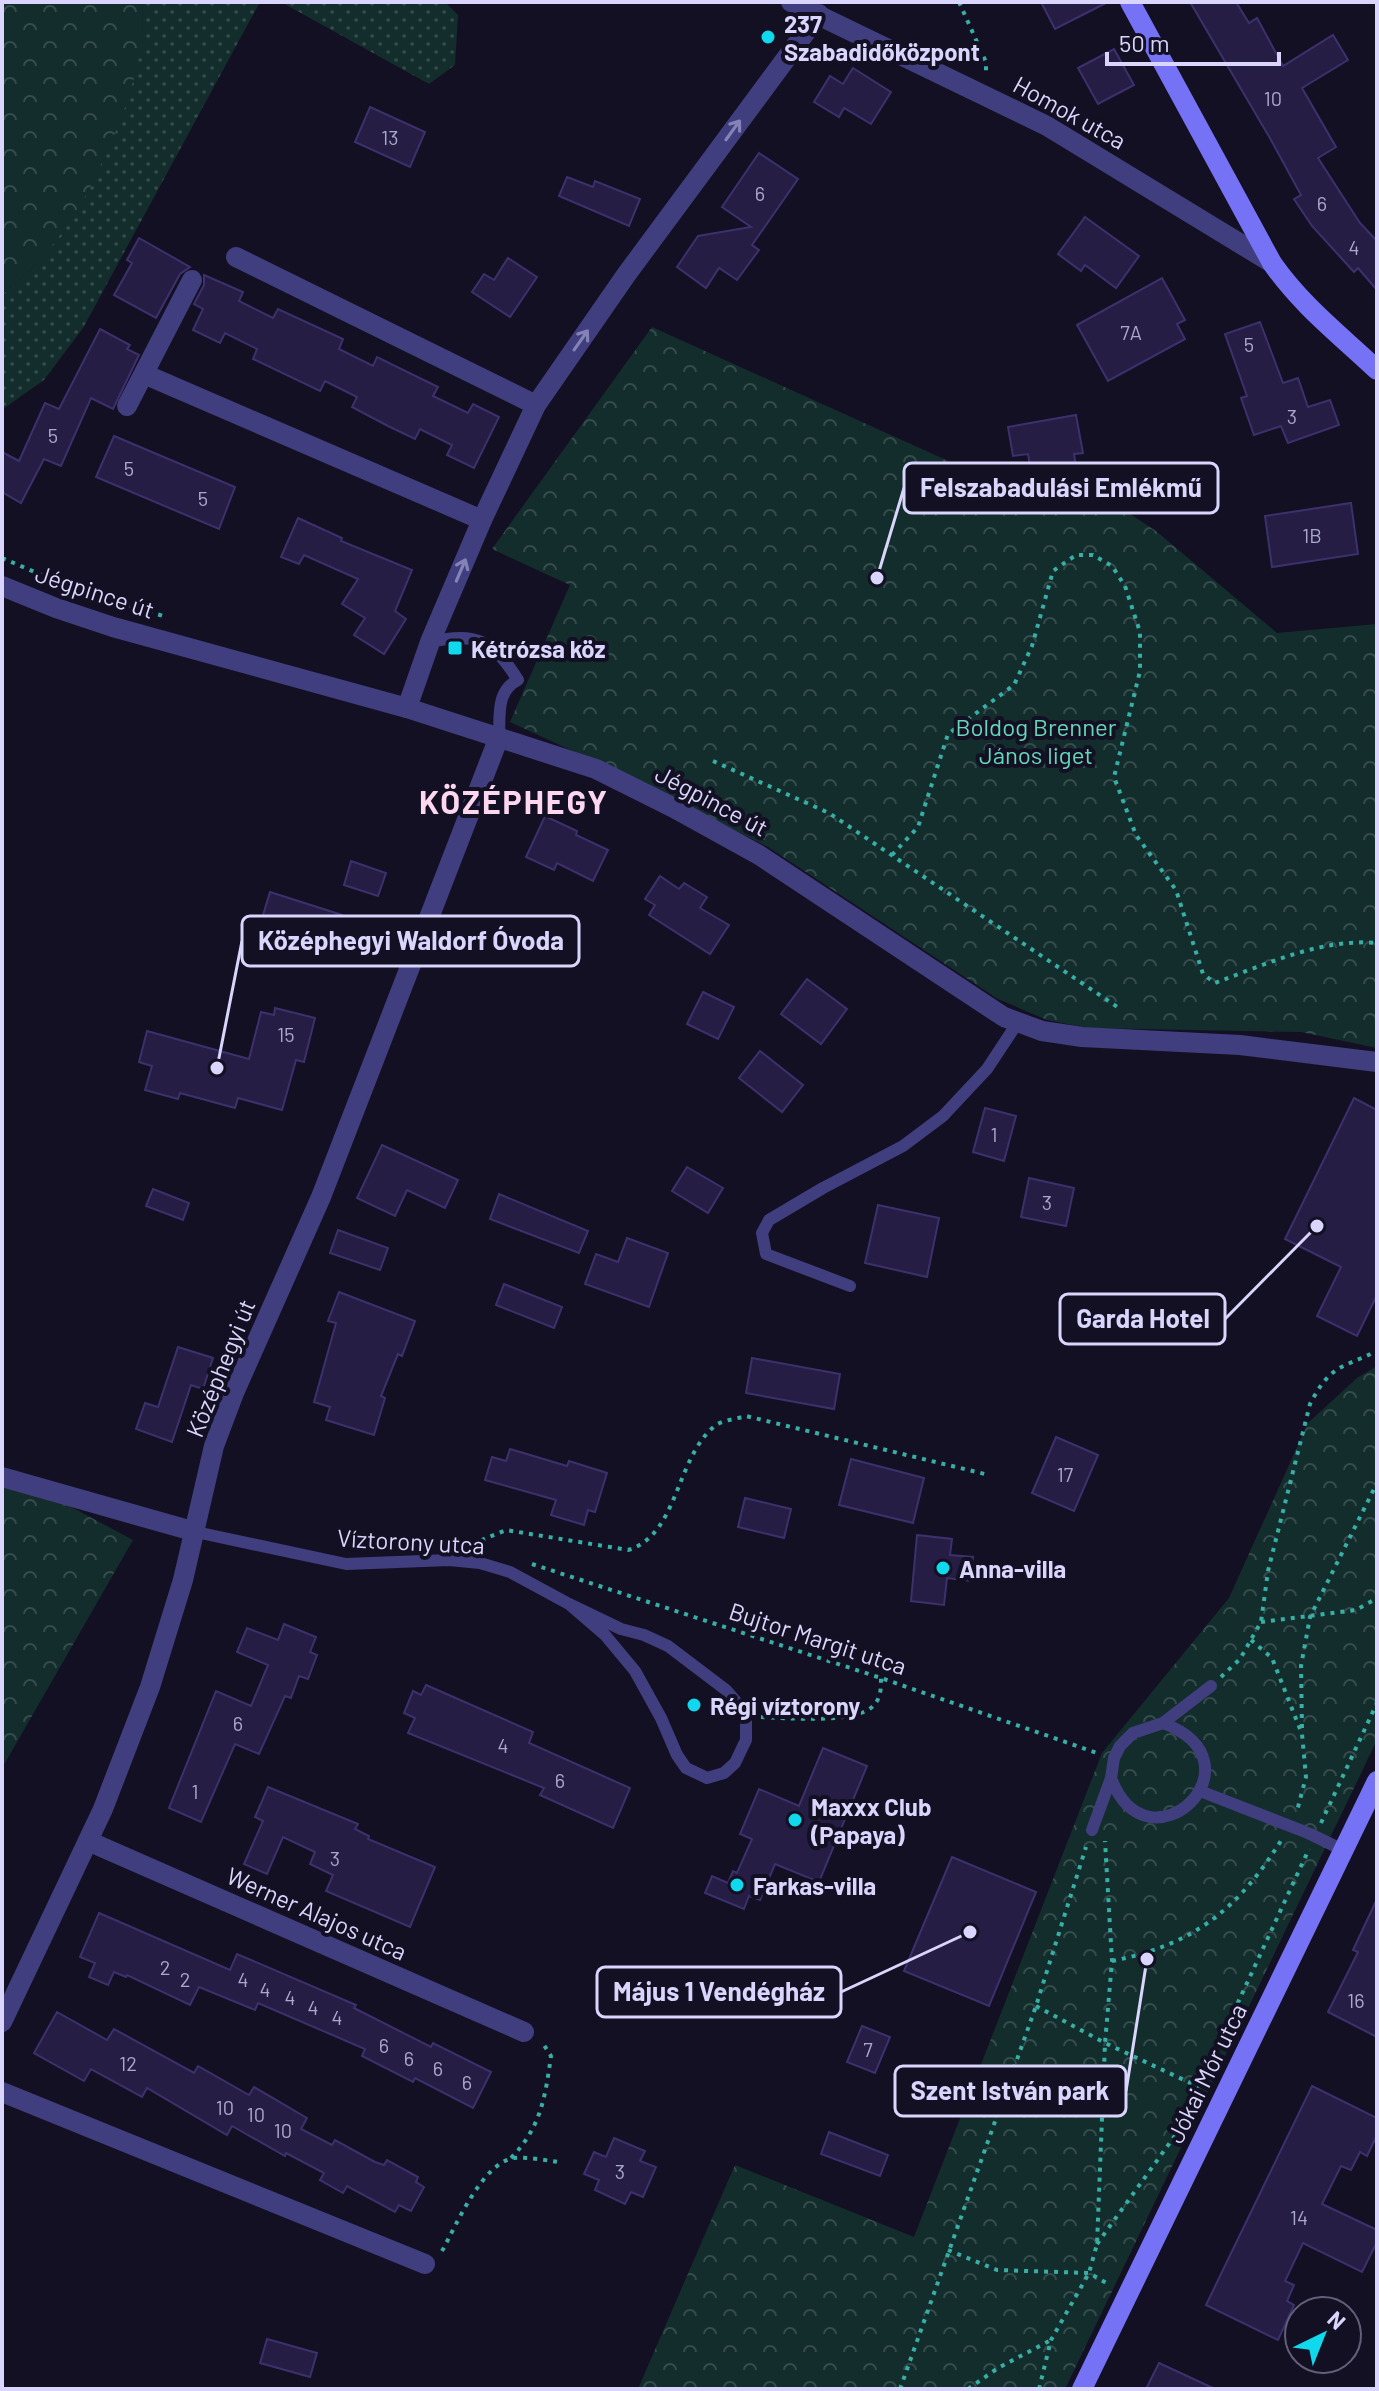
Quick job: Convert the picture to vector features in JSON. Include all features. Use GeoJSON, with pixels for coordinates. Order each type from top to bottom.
{"type":"FeatureCollection","features":[{"type":"Feature","properties":{"kind":"street","name":"Homok utca"},"geometry":{"type":"LineString","coordinates":[[791,2],[1060,133],[1272,263]]}},
{"type":"Feature","properties":{"kind":"street"},"geometry":{"type":"LineString","coordinates":[[1130,2],[1272,263],[1290,289],[1312,312],[1377,370]]}},
{"type":"Feature","properties":{"kind":"street"},"geometry":{"type":"LineString","coordinates":[[411,699],[430,642],[536,405],[626,275],[819,14]]}},
{"type":"Feature","properties":{"kind":"street"},"geometry":{"type":"LineString","coordinates":[[236,257],[536,405]]}},
{"type":"Feature","properties":{"kind":"street"},"geometry":{"type":"LineString","coordinates":[[127,406],[192,280]]}},
{"type":"Feature","properties":{"kind":"street"},"geometry":{"type":"LineString","coordinates":[[144,374],[482,520]]}},
{"type":"Feature","properties":{"kind":"street","name":"Jégpince út"},"geometry":{"type":"LineString","coordinates":[[4,591],[113,627],[411,699],[499,737],[596,769],[759,855],[1004,1017],[1042,1031],[1082,1037],[1240,1045],[1377,1062]]}},
{"type":"Feature","properties":{"kind":"street","name":"Középhegyi út"},"geometry":{"type":"LineString","coordinates":[[2,2022],[88,1841],[150,1687],[196,1532],[214,1446],[234,1393],[321,1197],[499,737]]}},
{"type":"Feature","properties":{"kind":"street"},"geometry":{"type":"LineString","coordinates":[[2,1477],[196,1532]]}},
{"type":"Feature","properties":{"kind":"street","name":"Jókai Mór utca"},"geometry":{"type":"LineString","coordinates":[[1082,2389],[1343,1850],[1374,1793]]}},
{"type":"Feature","properties":{"kind":"street","name":"Werner Alajos utca"},"geometry":{"type":"LineString","coordinates":[[88,1841],[524,2032]]}},
{"type":"Feature","properties":{"kind":"street"},"geometry":{"type":"LineString","coordinates":[[2,2092],[425,2264]]}},
{"type":"Feature","properties":{"kind":"lane"},"geometry":{"type":"LineString","coordinates":[[430,642],[471,637],[489,643],[504,658],[518,680],[508,685],[500,700],[499,737]]}},
{"type":"Feature","properties":{"kind":"lane"},"geometry":{"type":"LineString","coordinates":[[850,1286],[766,1254],[762,1233],[769,1220],[903,1146],[943,1116],[987,1069],[1018,1022]]}},
{"type":"Feature","properties":{"kind":"lane","name":"Víztorony utca"},"geometry":{"type":"LineString","coordinates":[[196,1532],[346,1564],[433,1560],[480,1563],[510,1572],[621,1629],[668,1646],[726,1690],[746,1717],[746,1740],[735,1763],[724,1773],[707,1778],[686,1768],[635,1671],[605,1635],[569,1604]]}},
{"type":"Feature","properties":{"kind":"lane"},"geometry":{"type":"LineString","coordinates":[[1092,1830],[1120,1746],[1133,1733],[1163,1723],[1211,1686]]}},
{"type":"Feature","properties":{"kind":"lane"},"geometry":{"type":"LineString","coordinates":[[1111,1778],[1117,1794],[1128,1807],[1143,1815],[1160,1818],[1183,1809],[1200,1791],[1206,1769],[1200,1748],[1184,1731],[1163,1723]]}},
{"type":"Feature","properties":{"kind":"lane"},"geometry":{"type":"LineString","coordinates":[[1200,1791],[1343,1850]]}},
{"type":"Feature","properties":{"kind":"path"},"geometry":{"type":"LineString","coordinates":[[959,2],[986,62],[985,94]]}},
{"type":"Feature","properties":{"kind":"path"},"geometry":{"type":"LineString","coordinates":[[892,855],[918,827],[948,734],[1014,685],[1032,646],[1053,571],[1076,555],[1093,555],[1112,566],[1125,586],[1140,632],[1140,671],[1114,777],[1136,835],[1176,890],[1203,974],[1215,983],[1293,954],[1355,941],[1377,943]]}},
{"type":"Feature","properties":{"kind":"path"},"geometry":{"type":"LineString","coordinates":[[2,558],[90,595]]}},
{"type":"Feature","properties":{"kind":"path"},"geometry":{"type":"LineString","coordinates":[[104,600],[178,620]]}},
{"type":"Feature","properties":{"kind":"path"},"geometry":{"type":"LineString","coordinates":[[713,761],[829,813],[1119,1008]]}},
{"type":"Feature","properties":{"kind":"path"},"geometry":{"type":"LineString","coordinates":[[1211,1686],[1240,1659],[1261,1622],[1268,1571],[1310,1404],[1321,1383],[1338,1366],[1377,1351]]}},
{"type":"Feature","properties":{"kind":"path"},"geometry":{"type":"LineString","coordinates":[[433,1560],[506,1530],[628,1550],[644,1545],[671,1507],[695,1445],[718,1423],[746,1416],[989,1475]]}},
{"type":"Feature","properties":{"kind":"path"},"geometry":{"type":"LineString","coordinates":[[1302,1734],[1301,1666],[1310,1617],[1377,1483]]}},
{"type":"Feature","properties":{"kind":"path","name":"Bujtor Margit utca"},"geometry":{"type":"LineString","coordinates":[[510,1572],[535,1563],[1114,1758]]}},
{"type":"Feature","properties":{"kind":"path"},"geometry":{"type":"LineString","coordinates":[[1261,1622],[1356,1610],[1377,1598]]}},
{"type":"Feature","properties":{"kind":"path"},"geometry":{"type":"LineString","coordinates":[[746,1717],[819,1719],[861,1713],[873,1707],[880,1696],[881,1678]]}},
{"type":"Feature","properties":{"kind":"path"},"geometry":{"type":"LineString","coordinates":[[1097,2244],[1179,2130],[1377,1703]]}},
{"type":"Feature","properties":{"kind":"path"},"geometry":{"type":"LineString","coordinates":[[1039,2389],[1051,2340],[1089,2273],[1097,2244],[1105,2043],[1112,1961],[1103,1798]]}},
{"type":"Feature","properties":{"kind":"path"},"geometry":{"type":"LineString","coordinates":[[900,2389],[1036,2006],[1092,1830]]}},
{"type":"Feature","properties":{"kind":"path"},"geometry":{"type":"LineString","coordinates":[[1036,2006],[1105,2043],[1223,2097]]}},
{"type":"Feature","properties":{"kind":"path"},"geometry":{"type":"LineString","coordinates":[[425,2264],[441,2252],[470,2197],[487,2175],[527,2142],[539,2119],[551,2056],[544,2044],[524,2032]]}},
{"type":"Feature","properties":{"kind":"path"},"geometry":{"type":"LineString","coordinates":[[511,2158],[558,2162]]}},
{"type":"Feature","properties":{"kind":"path"},"geometry":{"type":"LineString","coordinates":[[948,2250],[997,2270],[1089,2273],[1108,2284]]}},
{"type":"Feature","properties":{"kind":"path"},"geometry":{"type":"LineString","coordinates":[[968,2389],[998,2368],[1051,2340]]}},
{"type":"Feature","properties":{"kind":"green space"},"geometry":{"type":"Polygon","coordinates":[[[2,2],[142,2],[143,41],[129,97],[110,146],[78,211],[42,259],[2,295],[2,2]]]}},
{"type":"Feature","properties":{"kind":"green space"},"geometry":{"type":"Polygon","coordinates":[[[142,2],[260,2],[83,328],[44,380],[3,409],[2,295],[42,259],[143,41],[142,2]]]}},
{"type":"Feature","properties":{"kind":"green space"},"geometry":{"type":"Polygon","coordinates":[[[281,2],[445,2],[458,15],[455,65],[429,84],[281,2]]]}},
{"type":"Feature","properties":{"kind":"green space","name":"Boldog Brenner János liget"},"geometry":{"type":"Polygon","coordinates":[[[652,327],[1030,498],[1115,504],[1156,531],[1277,633],[1377,624],[1377,1048],[1301,1032],[1088,1028],[1047,1020],[998,999],[768,847],[644,784],[510,722],[570,585],[492,549],[652,327]]]}},
{"type":"Feature","properties":{"kind":"green space"},"geometry":{"type":"Polygon","coordinates":[[[1377,1366],[1377,1740],[1065,2389],[638,2389],[735,2165],[914,2237],[1102,1753],[1229,1598],[1308,1423],[1357,1378],[1377,1366]]]}},
{"type":"Feature","properties":{"kind":"green space"},"geometry":{"type":"Polygon","coordinates":[[[2,1470],[133,1540],[2,1768],[2,1470]]]}},
{"type":"Feature","properties":{"kind":"building"},"geometry":{"type":"Polygon","coordinates":[[[1041,2],[1108,2],[1055,29],[1041,2]]]}},
{"type":"Feature","properties":{"kind":"building"},"geometry":{"type":"Polygon","coordinates":[[[1190,2],[1236,2],[1249,23],[1257,18],[1283,66],[1333,35],[1348,60],[1302,88],[1336,147],[1318,158],[1360,223],[1377,241],[1377,290],[1358,268],[1354,272],[1312,226],[1294,199],[1301,195],[1190,2]]]}},
{"type":"Feature","properties":{"kind":"building"},"geometry":{"type":"Polygon","coordinates":[[[1114,49],[1134,85],[1098,104],[1078,68],[1114,49]]]}},
{"type":"Feature","properties":{"kind":"building"},"geometry":{"type":"Polygon","coordinates":[[[853,68],[891,92],[871,124],[844,108],[839,117],[814,102],[830,76],[843,84],[853,68]]]}},
{"type":"Feature","properties":{"kind":"building"},"geometry":{"type":"Polygon","coordinates":[[[370,107],[425,132],[410,167],[355,142],[370,107]]]}},
{"type":"Feature","properties":{"kind":"building"},"geometry":{"type":"Polygon","coordinates":[[[759,153],[798,179],[752,245],[759,250],[737,280],[719,268],[706,288],[677,267],[698,236],[751,227],[722,207],[759,153]]]}},
{"type":"Feature","properties":{"kind":"building"},"geometry":{"type":"Polygon","coordinates":[[[567,177],[593,187],[595,181],[640,199],[629,226],[559,196],[567,177]]]}},
{"type":"Feature","properties":{"kind":"building"},"geometry":{"type":"Polygon","coordinates":[[[1085,217],[1139,256],[1116,288],[1085,265],[1081,271],[1058,254],[1085,217]]]}},
{"type":"Feature","properties":{"kind":"building"},"geometry":{"type":"Polygon","coordinates":[[[139,238],[190,267],[180,274],[156,318],[114,295],[132,263],[127,260],[139,238]]]}},
{"type":"Feature","properties":{"kind":"building"},"geometry":{"type":"Polygon","coordinates":[[[508,258],[537,277],[510,317],[472,292],[484,274],[494,280],[508,258]]]}},
{"type":"Feature","properties":{"kind":"building"},"geometry":{"type":"Polygon","coordinates":[[[204,275],[243,292],[239,301],[273,318],[278,309],[343,339],[339,349],[373,366],[377,357],[438,387],[433,396],[468,413],[473,404],[499,417],[474,468],[447,455],[452,445],[420,429],[415,439],[352,407],[357,397],[325,381],[320,391],[253,359],[257,349],[225,333],[220,343],[193,330],[203,309],[194,304],[204,285],[204,275]]]}},
{"type":"Feature","properties":{"kind":"building"},"geometry":{"type":"Polygon","coordinates":[[[1162,278],[1185,320],[1177,324],[1185,339],[1108,381],[1077,325],[1162,278]]]}},
{"type":"Feature","properties":{"kind":"building"},"geometry":{"type":"Polygon","coordinates":[[[1260,322],[1283,383],[1298,378],[1308,407],[1330,400],[1339,425],[1288,443],[1281,426],[1254,435],[1241,398],[1247,396],[1225,334],[1260,322]]]}},
{"type":"Feature","properties":{"kind":"building"},"geometry":{"type":"Polygon","coordinates":[[[100,329],[130,345],[127,349],[139,355],[113,409],[91,398],[61,466],[44,459],[21,503],[2,492],[2,452],[19,461],[45,403],[59,409],[100,329]]]}},
{"type":"Feature","properties":{"kind":"building"},"geometry":{"type":"Polygon","coordinates":[[[1076,415],[1083,453],[1074,454],[1077,474],[1042,480],[1040,463],[1030,465],[1028,454],[1013,456],[1008,427],[1076,415]]]}},
{"type":"Feature","properties":{"kind":"building"},"geometry":{"type":"Polygon","coordinates":[[[114,436],[235,487],[219,529],[96,477],[114,436]]]}},
{"type":"Feature","properties":{"kind":"building"},"geometry":{"type":"Polygon","coordinates":[[[1351,503],[1358,554],[1272,567],[1265,516],[1351,503]]]}},
{"type":"Feature","properties":{"kind":"building"},"geometry":{"type":"Polygon","coordinates":[[[298,518],[342,538],[341,541],[412,570],[395,611],[406,619],[384,654],[354,635],[365,618],[342,604],[358,579],[304,555],[299,564],[281,557],[298,518]]]}},
{"type":"Feature","properties":{"kind":"building"},"geometry":{"type":"Polygon","coordinates":[[[545,816],[608,850],[593,881],[557,863],[554,870],[526,857],[545,816]]]}},
{"type":"Feature","properties":{"kind":"building"},"geometry":{"type":"Polygon","coordinates":[[[351,861],[386,873],[378,896],[344,885],[351,861]]]}},
{"type":"Feature","properties":{"kind":"building"},"geometry":{"type":"Polygon","coordinates":[[[660,876],[679,889],[684,883],[707,897],[700,908],[729,925],[710,954],[649,915],[655,905],[645,899],[660,876]]]}},
{"type":"Feature","properties":{"kind":"building"},"geometry":{"type":"Polygon","coordinates":[[[270,892],[342,915],[332,948],[260,925],[270,892]]]}},
{"type":"Feature","properties":{"kind":"building"},"geometry":{"type":"Polygon","coordinates":[[[807,979],[847,1009],[821,1044],[781,1014],[807,979]]]}},
{"type":"Feature","properties":{"kind":"building"},"geometry":{"type":"Polygon","coordinates":[[[703,992],[734,1007],[718,1039],[687,1024],[703,992]]]}},
{"type":"Feature","properties":{"kind":"building"},"geometry":{"type":"Polygon","coordinates":[[[275,1008],[315,1018],[304,1062],[296,1060],[282,1110],[238,1098],[235,1108],[180,1093],[178,1099],[145,1090],[152,1066],[139,1062],[147,1031],[249,1059],[261,1012],[274,1015],[275,1008]]]}},
{"type":"Feature","properties":{"kind":"building"},"geometry":{"type":"Polygon","coordinates":[[[760,1051],[803,1085],[782,1112],[739,1078],[760,1051]]]}},
{"type":"Feature","properties":{"kind":"building"},"geometry":{"type":"Polygon","coordinates":[[[1354,1098],[1377,1110],[1377,1295],[1357,1336],[1317,1316],[1341,1267],[1285,1239],[1354,1098]]]}},
{"type":"Feature","properties":{"kind":"building"},"geometry":{"type":"Polygon","coordinates":[[[985,1108],[1016,1116],[1004,1161],[973,1152],[985,1108]]]}},
{"type":"Feature","properties":{"kind":"building"},"geometry":{"type":"Polygon","coordinates":[[[382,1145],[458,1180],[445,1208],[407,1190],[395,1216],[357,1198],[382,1145]]]}},
{"type":"Feature","properties":{"kind":"building"},"geometry":{"type":"Polygon","coordinates":[[[687,1167],[723,1188],[708,1213],[672,1191],[687,1167]]]}},
{"type":"Feature","properties":{"kind":"building"},"geometry":{"type":"Polygon","coordinates":[[[1029,1178],[1074,1188],[1066,1226],[1021,1217],[1029,1178]]]}},
{"type":"Feature","properties":{"kind":"building"},"geometry":{"type":"Polygon","coordinates":[[[153,1189],[189,1203],[183,1220],[146,1206],[153,1189]]]}},
{"type":"Feature","properties":{"kind":"building"},"geometry":{"type":"Polygon","coordinates":[[[499,1194],[588,1231],[579,1253],[490,1219],[499,1194]]]}},
{"type":"Feature","properties":{"kind":"building"},"geometry":{"type":"Polygon","coordinates":[[[878,1205],[939,1218],[927,1277],[865,1263],[878,1205]]]}},
{"type":"Feature","properties":{"kind":"building"},"geometry":{"type":"Polygon","coordinates":[[[338,1230],[388,1248],[380,1270],[330,1253],[338,1230]]]}},
{"type":"Feature","properties":{"kind":"building"},"geometry":{"type":"Polygon","coordinates":[[[627,1238],[668,1253],[649,1307],[585,1284],[596,1254],[618,1262],[627,1238]]]}},
{"type":"Feature","properties":{"kind":"building"},"geometry":{"type":"Polygon","coordinates":[[[504,1284],[562,1307],[554,1328],[496,1305],[504,1284]]]}},
{"type":"Feature","properties":{"kind":"building"},"geometry":{"type":"Polygon","coordinates":[[[339,1292],[415,1321],[402,1356],[398,1354],[381,1396],[385,1398],[374,1435],[326,1420],[330,1407],[314,1402],[336,1323],[328,1321],[339,1292]]]}},
{"type":"Feature","properties":{"kind":"building"},"geometry":{"type":"Polygon","coordinates":[[[178,1347],[213,1358],[203,1389],[191,1385],[172,1442],[136,1429],[145,1403],[158,1407],[178,1347]]]}},
{"type":"Feature","properties":{"kind":"building"},"geometry":{"type":"Polygon","coordinates":[[[752,1358],[840,1374],[834,1409],[746,1393],[752,1358]]]}},
{"type":"Feature","properties":{"kind":"building"},"geometry":{"type":"Polygon","coordinates":[[[1056,1437],[1098,1455],[1074,1511],[1032,1493],[1056,1437]]]}},
{"type":"Feature","properties":{"kind":"building"},"geometry":{"type":"Polygon","coordinates":[[[510,1449],[567,1466],[569,1461],[607,1473],[595,1512],[588,1510],[584,1525],[551,1515],[556,1500],[485,1480],[492,1457],[506,1461],[510,1449]]]}},
{"type":"Feature","properties":{"kind":"building"},"geometry":{"type":"Polygon","coordinates":[[[851,1459],[924,1478],[913,1523],[839,1505],[851,1459]]]}},
{"type":"Feature","properties":{"kind":"building"},"geometry":{"type":"Polygon","coordinates":[[[745,1498],[791,1509],[784,1538],[738,1527],[745,1498]]]}},
{"type":"Feature","properties":{"kind":"building","name":"Anna-villa"},"geometry":{"type":"Polygon","coordinates":[[[917,1535],[952,1539],[950,1555],[973,1557],[970,1581],[947,1578],[944,1605],[911,1601],[917,1535]]]}},
{"type":"Feature","properties":{"kind":"building"},"geometry":{"type":"Polygon","coordinates":[[[284,1624],[316,1637],[310,1652],[317,1655],[308,1679],[299,1676],[291,1698],[285,1696],[259,1754],[235,1744],[201,1822],[169,1808],[216,1691],[251,1706],[268,1665],[237,1652],[247,1628],[278,1640],[284,1624]]]}},
{"type":"Feature","properties":{"kind":"building"},"geometry":{"type":"Polygon","coordinates":[[[426,1685],[533,1732],[529,1743],[630,1788],[613,1828],[540,1795],[544,1788],[408,1733],[415,1718],[404,1713],[413,1691],[421,1695],[426,1685]]]}},
{"type":"Feature","properties":{"kind":"building","name":"Maxxx Club (Papaya)"},"geometry":{"type":"Polygon","coordinates":[[[823,1748],[867,1766],[819,1882],[775,1864],[760,1900],[749,1896],[744,1909],[705,1893],[712,1876],[728,1883],[733,1871],[737,1873],[752,1839],[740,1834],[759,1789],[799,1806],[823,1748]]]}},
{"type":"Feature","properties":{"kind":"building"},"geometry":{"type":"Polygon","coordinates":[[[268,1787],[358,1824],[355,1829],[369,1836],[368,1839],[435,1867],[410,1927],[326,1891],[333,1875],[310,1864],[315,1852],[283,1837],[267,1874],[244,1864],[263,1821],[255,1817],[268,1787]]]}},
{"type":"Feature","properties":{"kind":"building"},"geometry":{"type":"Polygon","coordinates":[[[952,1857],[1036,1892],[989,2006],[904,1971],[952,1857]]]}},
{"type":"Feature","properties":{"kind":"building"},"geometry":{"type":"Polygon","coordinates":[[[1377,1899],[1377,2037],[1328,2012],[1358,1952],[1353,1950],[1377,1899]]]}},
{"type":"Feature","properties":{"kind":"building"},"geometry":{"type":"Polygon","coordinates":[[[99,1913],[230,1970],[237,1954],[356,2005],[354,2008],[431,2047],[433,2043],[491,2072],[473,2108],[415,2078],[413,2082],[362,2056],[365,2049],[258,2003],[255,2010],[199,1987],[190,2005],[127,1975],[114,1972],[108,1985],[89,1977],[95,1963],[80,1957],[99,1913]]]}},
{"type":"Feature","properties":{"kind":"building"},"geometry":{"type":"Polygon","coordinates":[[[57,2012],[107,2040],[114,2029],[194,2073],[198,2066],[249,2095],[254,2087],[307,2118],[301,2129],[332,2145],[335,2140],[375,2162],[384,2165],[387,2160],[418,2177],[416,2182],[424,2187],[411,2211],[399,2205],[395,2212],[347,2186],[343,2193],[320,2180],[324,2173],[286,2153],[285,2156],[232,2126],[227,2135],[147,2088],[142,2097],[91,2069],[84,2081],[34,2053],[57,2012]]]}},
{"type":"Feature","properties":{"kind":"building"},"geometry":{"type":"Polygon","coordinates":[[[862,2026],[890,2037],[875,2073],[847,2062],[862,2026]]]}},
{"type":"Feature","properties":{"kind":"building"},"geometry":{"type":"Polygon","coordinates":[[[1312,2086],[1377,2118],[1377,2135],[1367,2156],[1360,2152],[1351,2170],[1341,2166],[1322,2204],[1377,2230],[1377,2242],[1362,2272],[1303,2243],[1285,2281],[1294,2285],[1290,2295],[1283,2295],[1283,2329],[1278,2340],[1206,2305],[1312,2086]]]}},
{"type":"Feature","properties":{"kind":"building"},"geometry":{"type":"Polygon","coordinates":[[[829,2132],[888,2155],[880,2176],[821,2154],[829,2132]]]}},
{"type":"Feature","properties":{"kind":"building"},"geometry":{"type":"Polygon","coordinates":[[[614,2138],[645,2151],[640,2161],[656,2167],[643,2197],[631,2192],[625,2204],[595,2190],[599,2180],[584,2174],[594,2152],[606,2157],[614,2138]]]}},
{"type":"Feature","properties":{"kind":"building"},"geometry":{"type":"Polygon","coordinates":[[[267,2339],[317,2353],[310,2377],[260,2363],[267,2339]]]}},
{"type":"Feature","properties":{"kind":"building"},"geometry":{"type":"Polygon","coordinates":[[[1159,2363],[1215,2389],[1146,2389],[1159,2363]]]}},
{"type":"Feature","properties":{"kind":"place","name":"237 Szabadidőközpont"},"geometry":{"type":"Point","coordinates":[768,37]}},
{"type":"Feature","properties":{"kind":"place","name":"Felszabadulási Emlékmű"},"geometry":{"type":"Point","coordinates":[877,578]}},
{"type":"Feature","properties":{"kind":"place","name":"Kétrózsa köz"},"geometry":{"type":"Point","coordinates":[455,648]}},
{"type":"Feature","properties":{"kind":"place","name":"Középhegyi Waldorf Óvoda"},"geometry":{"type":"Point","coordinates":[217,1068]}},
{"type":"Feature","properties":{"kind":"place","name":"Garda Hotel"},"geometry":{"type":"Point","coordinates":[1317,1226]}},
{"type":"Feature","properties":{"kind":"place","name":"Anna-villa"},"geometry":{"type":"Point","coordinates":[943,1568]}},
{"type":"Feature","properties":{"kind":"place","name":"Régi víztorony"},"geometry":{"type":"Point","coordinates":[694,1705]}},
{"type":"Feature","properties":{"kind":"place","name":"Maxxx Club (Papaya)"},"geometry":{"type":"Point","coordinates":[795,1820]}},
{"type":"Feature","properties":{"kind":"place","name":"Farkas-villa"},"geometry":{"type":"Point","coordinates":[737,1885]}},
{"type":"Feature","properties":{"kind":"place","name":"Május 1 Vendégház"},"geometry":{"type":"Point","coordinates":[970,1932]}},
{"type":"Feature","properties":{"kind":"place","name":"Szent István park"},"geometry":{"type":"Point","coordinates":[1147,1959]}},
{"type":"Feature","properties":{"kind":"district","name":"KÖZÉPHEGY"},"geometry":{"type":"Point","coordinates":[514,801]}}]}
